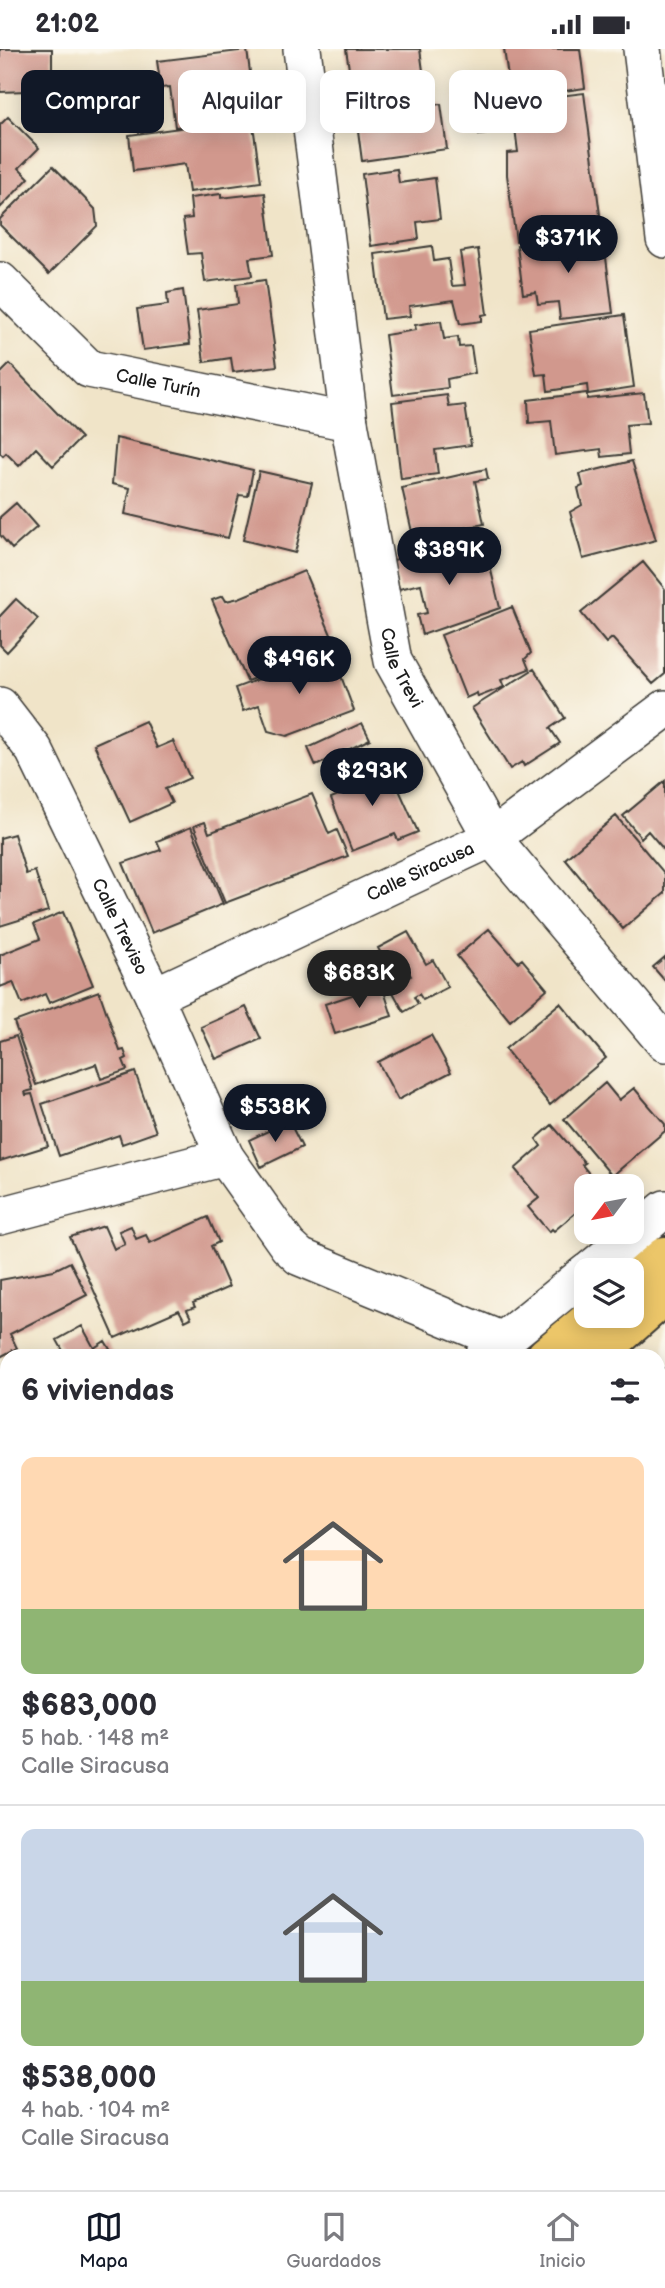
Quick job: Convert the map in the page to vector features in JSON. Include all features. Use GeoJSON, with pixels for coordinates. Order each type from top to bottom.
{"type":"FeatureCollection","features":[{"type":"Feature","properties":{"kind":"highway"},"geometry":{"type":"LineString","coordinates":[[644,1274],[665,1256]]}},
{"type":"Feature","properties":{"kind":"highway"},"geometry":{"type":"LineString","coordinates":[[604,1349],[665,1295]]}},
{"type":"Feature","properties":{"kind":"highway"},"geometry":{"type":"LineString","coordinates":[[555,1349],[580,1328]]}},
{"type":"Feature","properties":{"kind":"street","name":"Calle Trevi"},"geometry":{"type":"LineString","coordinates":[[302,49],[349,422],[393,661],[492,838],[665,1043]]}},
{"type":"Feature","properties":{"kind":"street"},"geometry":{"type":"LineString","coordinates":[[642,49],[665,239]]}},
{"type":"Feature","properties":{"kind":"street","name":"Calle Turín"},"geometry":{"type":"LineString","coordinates":[[0,281],[89,369],[349,422]]}},
{"type":"Feature","properties":{"kind":"street","name":"Calle Treviso"},"geometry":{"type":"LineString","coordinates":[[0,706],[34,750],[154,996],[225,1157],[288,1246],[300,1257],[494,1349]]}},
{"type":"Feature","properties":{"kind":"street","name":"Calle Siracusa"},"geometry":{"type":"LineString","coordinates":[[154,996],[492,838],[665,709]]}},
{"type":"Feature","properties":{"kind":"street"},"geometry":{"type":"LineString","coordinates":[[0,1216],[225,1157]]}},
{"type":"Feature","properties":{"kind":"street"},"geometry":{"type":"LineString","coordinates":[[605,1258],[665,1209]]}},
{"type":"Feature","properties":{"kind":"street"},"geometry":{"type":"LineString","coordinates":[[494,1349],[574,1283]]}},
{"type":"Feature","properties":{"kind":"building"},"geometry":{"type":"Polygon","coordinates":[[[0,49],[52,49],[52,70],[21,70],[21,91],[0,92],[0,49]]]}},
{"type":"Feature","properties":{"kind":"building"},"geometry":{"type":"Polygon","coordinates":[[[346,49],[420,49],[423,70],[349,70],[346,49]]]}},
{"type":"Feature","properties":{"kind":"building"},"geometry":{"type":"Polygon","coordinates":[[[504,49],[580,49],[585,88],[567,91],[567,70],[507,70],[504,49]]]}},
{"type":"Feature","properties":{"kind":"building"},"geometry":{"type":"Polygon","coordinates":[[[247,50],[250,70],[178,70],[178,127],[175,127],[170,87],[164,88],[164,70],[158,70],[157,61],[247,50]]]}},
{"type":"Feature","properties":{"kind":"building"},"geometry":{"type":"Polygon","coordinates":[[[584,93],[602,230],[516,241],[507,175],[507,153],[518,152],[516,133],[567,133],[567,95],[584,93]]]}},
{"type":"Feature","properties":{"kind":"building"},"geometry":{"type":"Polygon","coordinates":[[[441,104],[447,149],[362,161],[358,133],[435,133],[435,105],[441,104]]]}},
{"type":"Feature","properties":{"kind":"building"},"geometry":{"type":"Polygon","coordinates":[[[8,117],[21,133],[39,148],[19,168],[29,178],[0,208],[0,125],[8,117]]]}},
{"type":"Feature","properties":{"kind":"building"},"geometry":{"type":"Polygon","coordinates":[[[178,128],[178,133],[254,133],[261,182],[189,192],[185,164],[133,171],[129,135],[164,133],[164,130],[178,128]]]}},
{"type":"Feature","properties":{"kind":"building"},"geometry":{"type":"Polygon","coordinates":[[[53,166],[95,209],[97,226],[49,274],[0,225],[0,219],[53,166]]]}},
{"type":"Feature","properties":{"kind":"building"},"geometry":{"type":"Polygon","coordinates":[[[397,169],[399,183],[435,178],[440,219],[417,222],[419,239],[371,246],[362,174],[397,169]]]}},
{"type":"Feature","properties":{"kind":"building"},"geometry":{"type":"Polygon","coordinates":[[[265,193],[273,255],[249,258],[252,276],[205,282],[201,253],[188,254],[183,219],[192,218],[190,198],[265,193]]]}},
{"type":"Feature","properties":{"kind":"building"},"geometry":{"type":"Polygon","coordinates":[[[603,234],[613,313],[560,319],[558,302],[538,304],[536,292],[523,294],[517,245],[603,234]]]}},
{"type":"Feature","properties":{"kind":"building"},"geometry":{"type":"Polygon","coordinates":[[[432,246],[434,261],[448,259],[452,286],[465,285],[460,252],[478,249],[487,314],[482,315],[482,321],[460,324],[454,300],[409,306],[410,316],[383,319],[375,254],[432,246]]]}},
{"type":"Feature","properties":{"kind":"building"},"geometry":{"type":"Polygon","coordinates":[[[265,280],[277,366],[233,372],[231,358],[204,362],[197,310],[238,304],[236,284],[265,280]]]}},
{"type":"Feature","properties":{"kind":"building"},"geometry":{"type":"Polygon","coordinates":[[[183,290],[190,344],[143,350],[137,309],[168,305],[167,293],[183,290]]]}},
{"type":"Feature","properties":{"kind":"building"},"geometry":{"type":"Polygon","coordinates":[[[624,315],[634,387],[588,394],[587,385],[548,391],[546,374],[536,375],[529,329],[624,315]]]}},
{"type":"Feature","properties":{"kind":"building"},"geometry":{"type":"Polygon","coordinates":[[[441,321],[444,339],[458,337],[459,347],[471,346],[475,373],[447,379],[448,388],[393,395],[385,335],[416,330],[415,325],[441,321]]]}},
{"type":"Feature","properties":{"kind":"building"},"geometry":{"type":"Polygon","coordinates":[[[10,364],[81,438],[53,466],[36,448],[19,466],[6,453],[3,456],[0,453],[0,374],[10,364]]]}},
{"type":"Feature","properties":{"kind":"building"},"geometry":{"type":"Polygon","coordinates":[[[587,393],[587,399],[644,393],[648,423],[626,425],[629,454],[602,457],[601,449],[555,455],[551,421],[529,423],[528,400],[587,393]]]}},
{"type":"Feature","properties":{"kind":"building"},"geometry":{"type":"Polygon","coordinates":[[[447,395],[449,407],[465,405],[471,445],[435,450],[438,474],[401,479],[392,402],[447,395]]]}},
{"type":"Feature","properties":{"kind":"building"},"geometry":{"type":"Polygon","coordinates":[[[116,438],[253,470],[248,496],[239,495],[228,538],[125,514],[130,488],[112,484],[116,438]]]}},
{"type":"Feature","properties":{"kind":"building"},"geometry":{"type":"Polygon","coordinates":[[[632,461],[656,540],[583,559],[570,512],[582,505],[578,488],[583,486],[580,474],[632,461]]]}},
{"type":"Feature","properties":{"kind":"building"},"geometry":{"type":"Polygon","coordinates":[[[486,469],[488,479],[475,481],[484,524],[441,533],[443,539],[415,545],[402,488],[486,469]]]}},
{"type":"Feature","properties":{"kind":"building"},"geometry":{"type":"Polygon","coordinates":[[[259,471],[312,483],[295,553],[243,540],[259,471]]]}},
{"type":"Feature","properties":{"kind":"building"},"geometry":{"type":"Polygon","coordinates":[[[16,503],[37,527],[12,549],[0,535],[0,517],[16,503]]]}},
{"type":"Feature","properties":{"kind":"building"},"geometry":{"type":"Polygon","coordinates":[[[458,549],[461,560],[487,554],[500,608],[422,635],[417,615],[427,613],[421,584],[399,589],[393,560],[417,555],[419,558],[458,549]]]}},
{"type":"Feature","properties":{"kind":"building"},"geometry":{"type":"Polygon","coordinates":[[[643,562],[665,589],[665,674],[653,684],[612,638],[606,643],[581,613],[643,562]]]}},
{"type":"Feature","properties":{"kind":"building"},"geometry":{"type":"Polygon","coordinates":[[[304,571],[332,637],[267,665],[270,672],[247,681],[212,600],[223,596],[226,601],[239,598],[304,571]]]}},
{"type":"Feature","properties":{"kind":"building"},"geometry":{"type":"Polygon","coordinates":[[[16,599],[38,619],[7,652],[0,645],[0,616],[16,599]]]}},
{"type":"Feature","properties":{"kind":"building"},"geometry":{"type":"Polygon","coordinates":[[[512,607],[531,653],[525,659],[529,669],[501,680],[504,687],[478,697],[477,693],[466,698],[441,635],[512,607]]]}},
{"type":"Feature","properties":{"kind":"building"},"geometry":{"type":"Polygon","coordinates":[[[332,652],[354,711],[287,736],[268,731],[259,705],[243,711],[235,688],[332,652]]]}},
{"type":"Feature","properties":{"kind":"building"},"geometry":{"type":"Polygon","coordinates":[[[534,669],[565,718],[550,728],[560,743],[524,766],[522,762],[510,769],[472,708],[534,669]]]}},
{"type":"Feature","properties":{"kind":"building"},"geometry":{"type":"Polygon","coordinates":[[[145,721],[157,748],[173,741],[190,778],[165,789],[172,803],[130,822],[94,744],[145,721]]]}},
{"type":"Feature","properties":{"kind":"building"},"geometry":{"type":"Polygon","coordinates":[[[362,723],[370,739],[316,766],[308,748],[362,723]]]}},
{"type":"Feature","properties":{"kind":"building"},"geometry":{"type":"Polygon","coordinates":[[[374,765],[379,777],[391,772],[418,832],[398,840],[395,834],[352,851],[331,798],[341,794],[335,781],[374,765]]]}},
{"type":"Feature","properties":{"kind":"building"},"geometry":{"type":"Polygon","coordinates":[[[665,781],[665,851],[648,831],[641,838],[623,816],[665,781]]]}},
{"type":"Feature","properties":{"kind":"building"},"geometry":{"type":"Polygon","coordinates":[[[312,794],[329,834],[337,830],[348,856],[225,903],[194,826],[205,822],[209,833],[312,794]]]}},
{"type":"Feature","properties":{"kind":"building"},"geometry":{"type":"Polygon","coordinates":[[[616,816],[665,874],[665,893],[623,929],[565,859],[616,816]]]}},
{"type":"Feature","properties":{"kind":"building"},"geometry":{"type":"Polygon","coordinates":[[[191,827],[223,904],[152,933],[123,863],[161,850],[157,841],[191,827]]]}},
{"type":"Feature","properties":{"kind":"building"},"geometry":{"type":"Polygon","coordinates":[[[14,834],[26,874],[35,871],[48,911],[0,926],[0,838],[14,834]]]}},
{"type":"Feature","properties":{"kind":"building"},"geometry":{"type":"Polygon","coordinates":[[[63,912],[93,985],[49,1003],[45,994],[22,1004],[13,982],[0,987],[0,955],[40,939],[34,924],[63,912]]]}},
{"type":"Feature","properties":{"kind":"building"},"geometry":{"type":"Polygon","coordinates":[[[489,929],[518,962],[522,959],[547,989],[510,1021],[457,956],[489,929]]]}},
{"type":"Feature","properties":{"kind":"building"},"geometry":{"type":"Polygon","coordinates":[[[408,932],[426,964],[433,960],[448,987],[423,1000],[419,994],[414,997],[418,1004],[404,1012],[390,987],[411,976],[409,973],[388,984],[379,967],[386,963],[378,948],[408,932]]]}},
{"type":"Feature","properties":{"kind":"building"},"geometry":{"type":"Polygon","coordinates":[[[665,957],[665,981],[653,967],[665,957]]]}},
{"type":"Feature","properties":{"kind":"building"},"geometry":{"type":"Polygon","coordinates":[[[382,985],[392,1016],[335,1034],[325,1004],[382,985]]]}},
{"type":"Feature","properties":{"kind":"building"},"geometry":{"type":"Polygon","coordinates":[[[99,991],[120,1051],[124,1050],[127,1058],[123,1060],[127,1070],[101,1079],[96,1064],[36,1085],[14,1022],[99,991]]]}},
{"type":"Feature","properties":{"kind":"building"},"geometry":{"type":"Polygon","coordinates":[[[560,1003],[606,1058],[550,1105],[505,1049],[560,1003]]]}},
{"type":"Feature","properties":{"kind":"building"},"geometry":{"type":"Polygon","coordinates":[[[246,1007],[261,1039],[216,1059],[201,1027],[246,1007]]]}},
{"type":"Feature","properties":{"kind":"building"},"geometry":{"type":"Polygon","coordinates":[[[431,1035],[451,1072],[398,1100],[378,1062],[431,1035]]]}},
{"type":"Feature","properties":{"kind":"building"},"geometry":{"type":"Polygon","coordinates":[[[16,1036],[33,1090],[25,1092],[26,1095],[32,1094],[48,1146],[0,1161],[0,1041],[16,1036]]]}},
{"type":"Feature","properties":{"kind":"building"},"geometry":{"type":"Polygon","coordinates":[[[135,1072],[156,1132],[122,1144],[119,1135],[59,1156],[42,1104],[135,1072]]]}},
{"type":"Feature","properties":{"kind":"building"},"geometry":{"type":"Polygon","coordinates":[[[605,1083],[619,1100],[634,1088],[665,1124],[665,1131],[614,1174],[610,1174],[564,1119],[605,1083]]]}},
{"type":"Feature","properties":{"kind":"building"},"geometry":{"type":"Polygon","coordinates":[[[289,1121],[302,1147],[261,1167],[249,1140],[289,1121]]]}},
{"type":"Feature","properties":{"kind":"building"},"geometry":{"type":"Polygon","coordinates":[[[552,1125],[585,1163],[582,1165],[589,1174],[574,1174],[574,1214],[549,1232],[528,1207],[539,1198],[515,1169],[541,1146],[536,1139],[552,1125]]]}},
{"type":"Feature","properties":{"kind":"building"},"geometry":{"type":"Polygon","coordinates":[[[208,1217],[219,1242],[211,1246],[229,1287],[193,1303],[195,1307],[187,1310],[191,1318],[185,1321],[179,1310],[115,1338],[70,1237],[104,1226],[114,1249],[125,1244],[119,1231],[131,1226],[136,1239],[146,1235],[150,1243],[208,1217]]]}},
{"type":"Feature","properties":{"kind":"building"},"geometry":{"type":"Polygon","coordinates":[[[70,1262],[87,1295],[10,1334],[17,1348],[0,1349],[0,1280],[54,1270],[70,1262]]]}},
{"type":"Feature","properties":{"kind":"building"},"geometry":{"type":"Polygon","coordinates":[[[82,1326],[94,1348],[105,1341],[110,1349],[62,1349],[57,1340],[82,1326]]]}}]}
